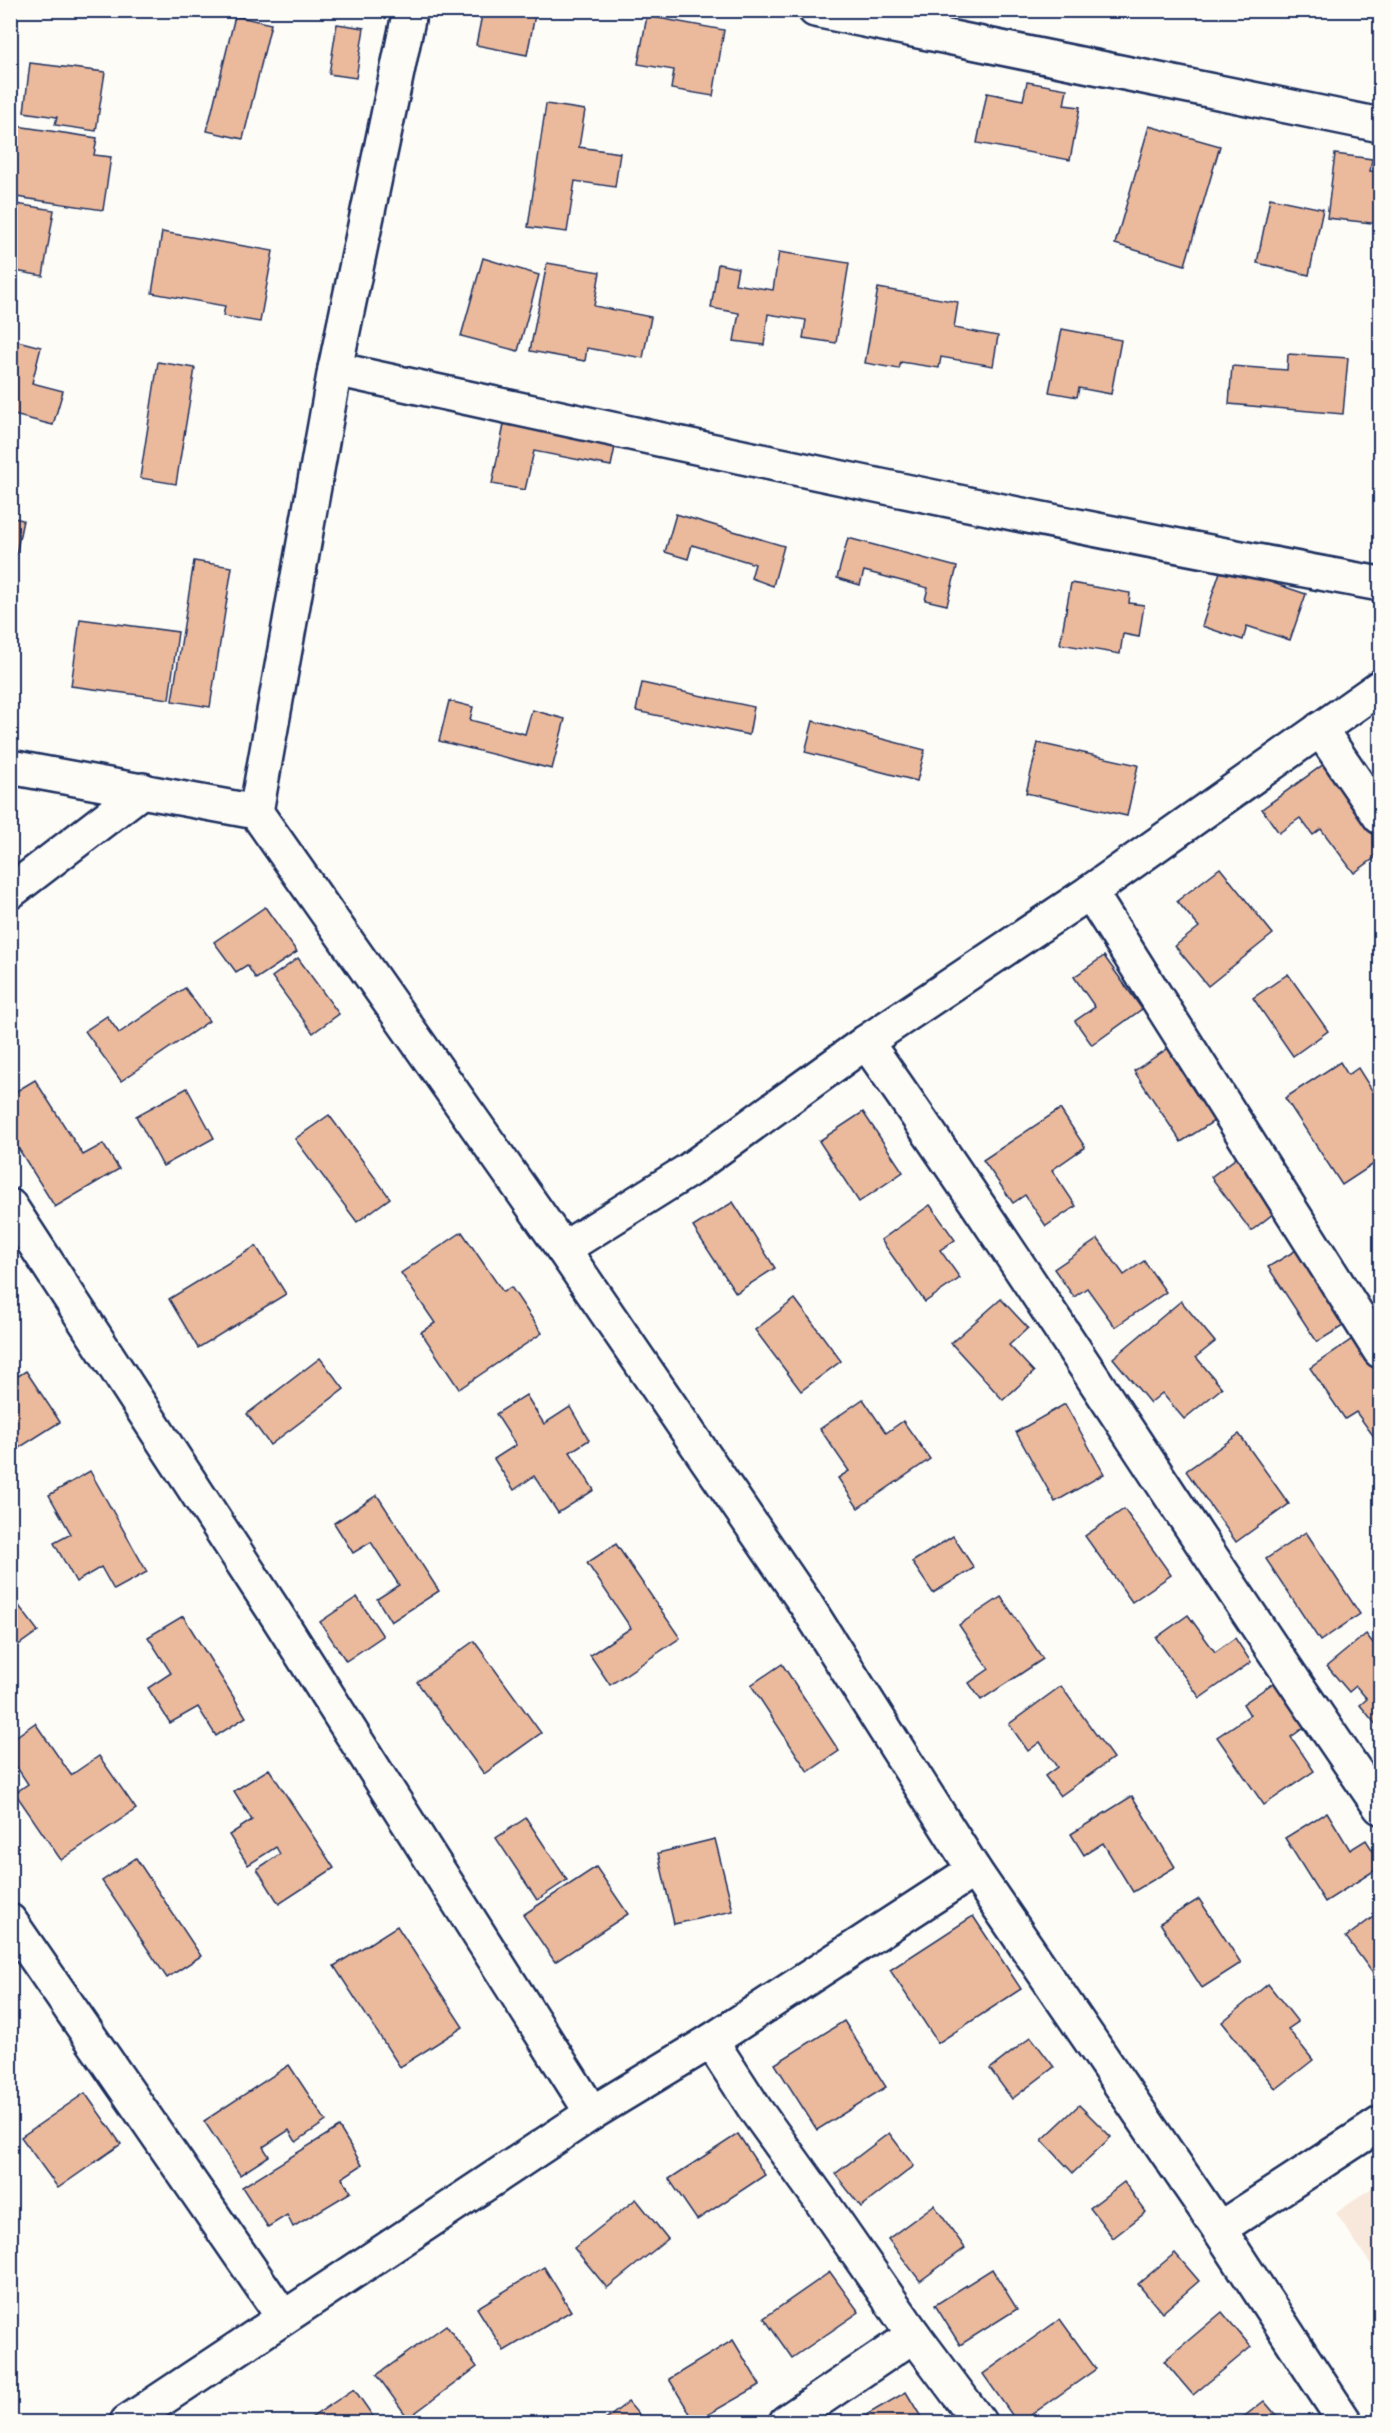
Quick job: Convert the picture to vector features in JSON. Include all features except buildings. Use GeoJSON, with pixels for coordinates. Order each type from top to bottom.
{"type":"FeatureCollection","features":[{"type":"Feature","properties":{"kind":"street"},"geometry":{"type":"LineString","coordinates":[[256,812],[335,369],[410,10]]}},
{"type":"Feature","properties":{"kind":"street"},"geometry":{"type":"LineString","coordinates":[[815,10],[1380,125]]}},
{"type":"Feature","properties":{"kind":"street"},"geometry":{"type":"LineString","coordinates":[[335,369],[781,466],[1144,541],[1380,584]]}},
{"type":"Feature","properties":{"kind":"street"},"geometry":{"type":"LineString","coordinates":[[563,1249],[689,1170],[866,1042],[1090,892],[1380,687]]}},
{"type":"Feature","properties":{"kind":"street"},"geometry":{"type":"LineString","coordinates":[[1320,729],[1380,817]]}},
{"type":"Feature","properties":{"kind":"street"},"geometry":{"type":"LineString","coordinates":[[10,767],[256,812],[563,1249],[805,1603],[974,1870],[1219,2229],[1345,2422]]}},
{"type":"Feature","properties":{"kind":"street"},"geometry":{"type":"LineString","coordinates":[[10,892],[143,790]]}},
{"type":"Feature","properties":{"kind":"street"},"geometry":{"type":"LineString","coordinates":[[1090,892],[1380,1351]]}},
{"type":"Feature","properties":{"kind":"street"},"geometry":{"type":"LineString","coordinates":[[866,1042],[963,1180],[1308,1702],[1380,1807]]}},
{"type":"Feature","properties":{"kind":"street"},"geometry":{"type":"LineString","coordinates":[[10,1206],[276,1614],[592,2113]]}},
{"type":"Feature","properties":{"kind":"street"},"geometry":{"type":"LineString","coordinates":[[127,2422],[592,2113],[711,2041],[974,1870]]}},
{"type":"Feature","properties":{"kind":"street"},"geometry":{"type":"LineString","coordinates":[[10,1921],[283,2317]]}},
{"type":"Feature","properties":{"kind":"street"},"geometry":{"type":"LineString","coordinates":[[711,2041],[755,2109],[914,2336],[979,2422]]}},
{"type":"Feature","properties":{"kind":"street"},"geometry":{"type":"LineString","coordinates":[[1219,2229],[1380,2124]]}},
{"type":"Feature","properties":{"kind":"street"},"geometry":{"type":"LineString","coordinates":[[786,2422],[914,2336]]}},
{"type":"Feature","properties":{"kind":"shaded area"},"geometry":{"type":"Polygon","coordinates":[[[1380,2182],[1380,2278],[1336,2213],[1380,2182]]]}}]}
